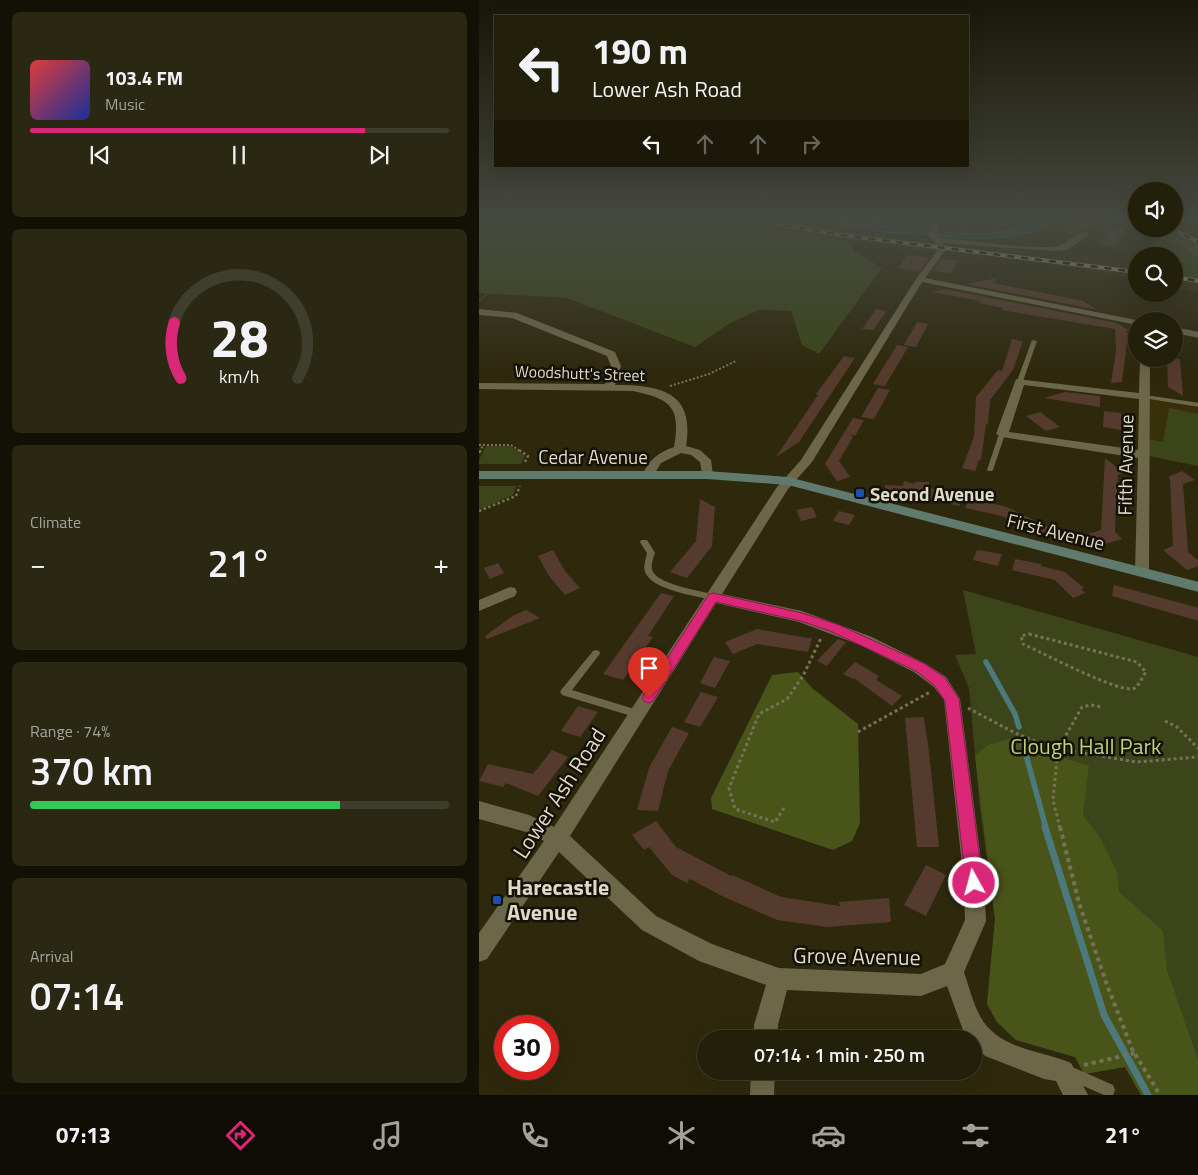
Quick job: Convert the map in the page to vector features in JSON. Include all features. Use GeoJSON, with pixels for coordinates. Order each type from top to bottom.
{"type":"FeatureCollection","features":[{"type":"Feature","properties":{"kind":"main road","name":"Cedar Avenue"},"geometry":{"type":"LineString","coordinates":[[479,475],[707,475],[788,481]]}},
{"type":"Feature","properties":{"kind":"main road","name":"First Avenue"},"geometry":{"type":"LineString","coordinates":[[788,481],[1198,587]]}},
{"type":"Feature","properties":{"kind":"street"},"geometry":{"type":"LineString","coordinates":[[788,481],[806,462],[924,269]]}},
{"type":"Feature","properties":{"kind":"street"},"geometry":{"type":"LineString","coordinates":[[920,278],[1128,320]]}},
{"type":"Feature","properties":{"kind":"street"},"geometry":{"type":"LineString","coordinates":[[479,312],[514,315],[611,354],[616,360],[616,368],[609,387]]}},
{"type":"Feature","properties":{"kind":"street"},"geometry":{"type":"LineString","coordinates":[[1183,332],[1198,335]]}},
{"type":"Feature","properties":{"kind":"street","name":"Fifth Avenue"},"geometry":{"type":"LineString","coordinates":[[1142,572],[1145,367]]}},
{"type":"Feature","properties":{"kind":"street"},"geometry":{"type":"LineString","coordinates":[[1144,456],[1003,434],[1020,381],[1145,397]]}},
{"type":"Feature","properties":{"kind":"street","name":"Woodshutt's Street"},"geometry":{"type":"LineString","coordinates":[[479,386],[609,387],[633,388],[656,392],[677,405],[683,415],[684,428],[680,448]]}},
{"type":"Feature","properties":{"kind":"street"},"geometry":{"type":"LineString","coordinates":[[648,475],[654,462],[660,457],[680,448],[699,454],[707,463],[707,475]]}},
{"type":"Feature","properties":{"kind":"street","name":"Lower Ash Road"},"geometry":{"type":"LineString","coordinates":[[479,951],[558,838],[788,481]]}},
{"type":"Feature","properties":{"kind":"street"},"geometry":{"type":"LineString","coordinates":[[479,606],[509,592]]}},
{"type":"Feature","properties":{"kind":"street"},"geometry":{"type":"LineString","coordinates":[[713,597],[802,617],[827,626],[866,641],[920,668],[940,682],[952,699],[974,883],[976,921],[953,972],[972,1025],[993,1048],[1044,1067],[1063,1071],[1076,1095]]}},
{"type":"Feature","properties":{"kind":"street"},"geometry":{"type":"LineString","coordinates":[[479,810],[529,824],[558,838]]}},
{"type":"Feature","properties":{"kind":"street","name":"Grove Avenue"},"geometry":{"type":"LineString","coordinates":[[558,838],[649,924],[707,953],[779,979],[921,985],[953,972]]}},
{"type":"Feature","properties":{"kind":"street"},"geometry":{"type":"LineString","coordinates":[[766,1030],[779,979]]}},
{"type":"Feature","properties":{"kind":"street"},"geometry":{"type":"LineString","coordinates":[[762,1095],[763,1080]]}},
{"type":"Feature","properties":{"kind":"lane"},"geometry":{"type":"LineString","coordinates":[[1020,381],[1034,341]]}},
{"type":"Feature","properties":{"kind":"lane"},"geometry":{"type":"LineString","coordinates":[[1145,397],[1198,405]]}},
{"type":"Feature","properties":{"kind":"lane"},"geometry":{"type":"LineString","coordinates":[[990,470],[1003,434]]}},
{"type":"Feature","properties":{"kind":"lane"},"geometry":{"type":"LineString","coordinates":[[644,542],[651,553],[647,570],[651,577],[661,583],[713,597]]}},
{"type":"Feature","properties":{"kind":"lane"},"geometry":{"type":"LineString","coordinates":[[596,653],[565,692],[638,714]]}},
{"type":"Feature","properties":{"kind":"lane"},"geometry":{"type":"LineString","coordinates":[[1063,1071],[1107,1090]]}},
{"type":"Feature","properties":{"kind":"path"},"geometry":{"type":"LineString","coordinates":[[479,301],[489,292]]}},
{"type":"Feature","properties":{"kind":"path"},"geometry":{"type":"LineString","coordinates":[[670,386],[709,374],[736,361]]}},
{"type":"Feature","properties":{"kind":"path"},"geometry":{"type":"LineString","coordinates":[[479,444],[511,445],[527,456],[522,468]]}},
{"type":"Feature","properties":{"kind":"path"},"geometry":{"type":"LineString","coordinates":[[479,453],[483,444]]}},
{"type":"Feature","properties":{"kind":"path"},"geometry":{"type":"LineString","coordinates":[[479,511],[516,496],[521,483]]}},
{"type":"Feature","properties":{"kind":"path"},"geometry":{"type":"LineString","coordinates":[[783,808],[775,822],[735,809],[729,788],[759,714],[787,699],[803,676],[827,626]]}},
{"type":"Feature","properties":{"kind":"path"},"geometry":{"type":"LineString","coordinates":[[1029,634],[1047,638],[1137,662],[1146,672],[1135,688],[1127,690],[1105,682],[1023,644],[1021,636],[1029,634]]}},
{"type":"Feature","properties":{"kind":"path"},"geometry":{"type":"LineString","coordinates":[[858,732],[929,692],[940,682]]}},
{"type":"Feature","properties":{"kind":"path"},"geometry":{"type":"LineString","coordinates":[[952,699],[1015,733],[1058,749],[1136,762],[1198,757]]}},
{"type":"Feature","properties":{"kind":"path"},"geometry":{"type":"LineString","coordinates":[[1102,707],[1091,705],[1082,707],[1058,749],[1053,800],[1079,904],[1107,985],[1135,1053],[1160,1095]]}},
{"type":"Feature","properties":{"kind":"path"},"geometry":{"type":"LineString","coordinates":[[1165,721],[1177,727],[1198,749]]}},
{"type":"Feature","properties":{"kind":"path"},"geometry":{"type":"LineString","coordinates":[[1063,1071],[1135,1053]]}},
{"type":"Feature","properties":{"kind":"shaded area"},"geometry":{"type":"Polygon","coordinates":[[[1083,269],[1128,269],[1128,277],[1110,273],[1083,269]]]}},
{"type":"Feature","properties":{"kind":"shaded area"},"geometry":{"type":"Polygon","coordinates":[[[1183,274],[1198,276],[1198,293],[1183,289],[1183,274]]]}},
{"type":"Feature","properties":{"kind":"shaded area"},"geometry":{"type":"Polygon","coordinates":[[[1154,398],[1198,403],[1198,449],[1144,438],[1145,402],[1154,398]]]}},
{"type":"Feature","properties":{"kind":"green space"},"geometry":{"type":"Polygon","coordinates":[[[479,269],[881,269],[819,354],[802,345],[791,311],[759,310],[730,323],[695,347],[567,298],[479,293],[479,269]]]}},
{"type":"Feature","properties":{"kind":"green space"},"geometry":{"type":"Polygon","coordinates":[[[1183,269],[1198,269],[1198,279],[1183,276],[1183,269]]]}},
{"type":"Feature","properties":{"kind":"green space"},"geometry":{"type":"Polygon","coordinates":[[[1169,408],[1198,414],[1198,466],[1144,455],[1144,438],[1163,442],[1169,408]]]}},
{"type":"Feature","properties":{"kind":"green space"},"geometry":{"type":"Polygon","coordinates":[[[486,446],[510,446],[525,456],[521,464],[479,464],[486,446]]]}},
{"type":"Feature","properties":{"kind":"green space"},"geometry":{"type":"Polygon","coordinates":[[[479,486],[516,486],[513,495],[479,510],[479,486]]]}},
{"type":"Feature","properties":{"kind":"green space","name":"Clough Hall Park"},"geometry":{"type":"Polygon","coordinates":[[[963,590],[1198,657],[1198,1095],[1141,1095],[1125,1067],[1084,1074],[1075,1057],[1016,1040],[997,1022],[987,1004],[995,919],[980,808],[969,688],[955,655],[976,654],[963,590]]]}},
{"type":"Feature","properties":{"kind":"green space"},"geometry":{"type":"Polygon","coordinates":[[[798,672],[812,688],[858,724],[860,823],[852,841],[833,850],[712,809],[711,798],[772,675],[798,672]]]}},
{"type":"Feature","properties":{"kind":"green space"},"geometry":{"type":"Polygon","coordinates":[[[1013,738],[1037,749],[1089,766],[1083,815],[1101,839],[1117,872],[1119,892],[1163,931],[1167,970],[1198,1060],[1198,1095],[1141,1095],[1125,1067],[1084,1074],[1075,1057],[1016,1040],[997,1022],[987,1004],[995,919],[975,756],[988,745],[1013,738]]]}},
{"type":"Feature","properties":{"kind":"building"},"geometry":{"type":"Polygon","coordinates":[[[904,269],[921,269],[919,272],[904,269]]]}},
{"type":"Feature","properties":{"kind":"building"},"geometry":{"type":"Polygon","coordinates":[[[934,269],[954,269],[952,273],[933,271],[934,269]]]}},
{"type":"Feature","properties":{"kind":"building"},"geometry":{"type":"Polygon","coordinates":[[[998,278],[993,283],[1083,301],[1098,310],[966,284],[998,278]]]}},
{"type":"Feature","properties":{"kind":"building"},"geometry":{"type":"Polygon","coordinates":[[[945,289],[1117,323],[1128,330],[1126,331],[1128,334],[1122,382],[1111,383],[1116,351],[1115,329],[1001,310],[1003,308],[979,303],[981,301],[932,292],[945,289]]]}},
{"type":"Feature","properties":{"kind":"building"},"geometry":{"type":"Polygon","coordinates":[[[876,309],[887,311],[873,330],[862,329],[876,309]]]}},
{"type":"Feature","properties":{"kind":"building"},"geometry":{"type":"Polygon","coordinates":[[[917,322],[928,324],[916,347],[904,345],[917,322]]]}},
{"type":"Feature","properties":{"kind":"building"},"geometry":{"type":"Polygon","coordinates":[[[1012,339],[1023,341],[1013,370],[990,400],[988,424],[986,424],[981,460],[979,460],[975,471],[962,468],[974,437],[976,397],[998,370],[1002,371],[1012,339]]]}},
{"type":"Feature","properties":{"kind":"building"},"geometry":{"type":"Polygon","coordinates":[[[897,345],[908,347],[885,386],[873,384],[897,345]]]}},
{"type":"Feature","properties":{"kind":"building"},"geometry":{"type":"Polygon","coordinates":[[[844,356],[855,358],[799,442],[776,457],[818,395],[816,394],[844,356]]]}},
{"type":"Feature","properties":{"kind":"building"},"geometry":{"type":"Polygon","coordinates":[[[1167,367],[1181,367],[1183,396],[1168,387],[1167,367]]]}},
{"type":"Feature","properties":{"kind":"building"},"geometry":{"type":"Polygon","coordinates":[[[878,388],[890,390],[874,419],[861,417],[878,388]]]}},
{"type":"Feature","properties":{"kind":"building"},"geometry":{"type":"Polygon","coordinates":[[[1065,392],[1100,396],[1100,407],[1044,398],[1065,392]]]}},
{"type":"Feature","properties":{"kind":"building"},"geometry":{"type":"Polygon","coordinates":[[[1104,411],[1121,413],[1121,430],[1103,427],[1104,411]]]}},
{"type":"Feature","properties":{"kind":"building"},"geometry":{"type":"Polygon","coordinates":[[[1040,412],[1060,427],[1046,431],[1026,416],[1040,412]]]}},
{"type":"Feature","properties":{"kind":"building"},"geometry":{"type":"Polygon","coordinates":[[[853,418],[864,420],[855,436],[849,434],[853,437],[839,461],[850,477],[837,481],[825,464],[853,418]]]}},
{"type":"Feature","properties":{"kind":"building"},"geometry":{"type":"Polygon","coordinates":[[[1105,458],[1124,473],[1118,475],[1115,532],[1122,539],[1095,547],[1083,536],[1101,530],[1105,458]]]}},
{"type":"Feature","properties":{"kind":"building"},"geometry":{"type":"Polygon","coordinates":[[[1182,471],[1195,480],[1183,484],[1188,552],[1199,561],[1199,566],[1187,570],[1163,550],[1173,546],[1170,479],[1168,477],[1182,471]]]}},
{"type":"Feature","properties":{"kind":"building"},"geometry":{"type":"Polygon","coordinates":[[[904,481],[915,484],[915,482],[929,482],[929,488],[964,496],[959,506],[923,497],[885,495],[885,485],[903,486],[904,481]]]}},
{"type":"Feature","properties":{"kind":"building"},"geometry":{"type":"Polygon","coordinates":[[[969,498],[1007,507],[1058,532],[1056,537],[1027,529],[1002,516],[965,508],[969,498]]]}},
{"type":"Feature","properties":{"kind":"building"},"geometry":{"type":"Polygon","coordinates":[[[700,499],[715,507],[712,546],[687,578],[670,572],[696,541],[700,499]]]}},
{"type":"Feature","properties":{"kind":"building"},"geometry":{"type":"Polygon","coordinates":[[[812,507],[817,517],[801,521],[796,510],[812,507]]]}},
{"type":"Feature","properties":{"kind":"building"},"geometry":{"type":"Polygon","coordinates":[[[839,511],[855,515],[849,525],[833,521],[839,511]]]}},
{"type":"Feature","properties":{"kind":"building"},"geometry":{"type":"Polygon","coordinates":[[[553,550],[565,571],[580,588],[565,595],[549,576],[538,556],[553,550]]]}},
{"type":"Feature","properties":{"kind":"building"},"geometry":{"type":"Polygon","coordinates":[[[977,550],[1002,554],[998,566],[973,560],[977,550]]]}},
{"type":"Feature","properties":{"kind":"building"},"geometry":{"type":"Polygon","coordinates":[[[1015,559],[1041,564],[1041,566],[1065,572],[1084,588],[1081,589],[1085,593],[1073,598],[1055,580],[1012,570],[1015,559]]]}},
{"type":"Feature","properties":{"kind":"building"},"geometry":{"type":"Polygon","coordinates":[[[498,563],[504,573],[490,579],[484,568],[498,563]]]}},
{"type":"Feature","properties":{"kind":"building"},"geometry":{"type":"Polygon","coordinates":[[[1114,585],[1199,608],[1199,621],[1112,596],[1114,585]]]}},
{"type":"Feature","properties":{"kind":"building"},"geometry":{"type":"Polygon","coordinates":[[[661,593],[674,596],[648,636],[653,637],[623,680],[603,674],[661,593]]]}},
{"type":"Feature","properties":{"kind":"building"},"geometry":{"type":"Polygon","coordinates":[[[526,610],[540,618],[487,639],[485,636],[514,615],[526,610]]]}},
{"type":"Feature","properties":{"kind":"building"},"geometry":{"type":"Polygon","coordinates":[[[757,629],[812,638],[808,652],[757,644],[733,654],[725,642],[757,629]]]}},
{"type":"Feature","properties":{"kind":"building"},"geometry":{"type":"Polygon","coordinates":[[[838,639],[846,642],[827,666],[817,661],[838,639]]]}},
{"type":"Feature","properties":{"kind":"building"},"geometry":{"type":"Polygon","coordinates":[[[714,657],[730,661],[715,688],[700,683],[714,657]]]}},
{"type":"Feature","properties":{"kind":"building"},"geometry":{"type":"Polygon","coordinates":[[[855,662],[879,676],[876,680],[902,696],[892,706],[854,678],[843,674],[855,662]]]}},
{"type":"Feature","properties":{"kind":"building"},"geometry":{"type":"Polygon","coordinates":[[[701,692],[718,697],[700,727],[684,722],[701,692]]]}},
{"type":"Feature","properties":{"kind":"building"},"geometry":{"type":"Polygon","coordinates":[[[578,706],[598,712],[580,737],[561,731],[578,706]]]}},
{"type":"Feature","properties":{"kind":"building"},"geometry":{"type":"Polygon","coordinates":[[[924,717],[939,847],[917,847],[905,718],[924,717]]]}},
{"type":"Feature","properties":{"kind":"building"},"geometry":{"type":"Polygon","coordinates":[[[672,727],[689,733],[668,771],[658,811],[637,810],[649,768],[672,727]]]}},
{"type":"Feature","properties":{"kind":"building"},"geometry":{"type":"Polygon","coordinates":[[[552,750],[568,757],[538,796],[506,783],[503,787],[479,781],[488,764],[533,774],[552,750]]]}},
{"type":"Feature","properties":{"kind":"building"},"geometry":{"type":"Polygon","coordinates":[[[656,821],[676,847],[731,876],[781,897],[840,906],[839,902],[889,898],[891,922],[827,927],[777,920],[724,897],[690,879],[687,883],[672,875],[649,847],[644,850],[632,835],[656,821]]]}},
{"type":"Feature","properties":{"kind":"building"},"geometry":{"type":"Polygon","coordinates":[[[926,865],[946,875],[926,916],[904,905],[926,865]]]}},
{"type":"Feature","properties":{"kind":"waterway"},"geometry":{"type":"LineString","coordinates":[[986,662],[1015,714],[1019,727]]}},
{"type":"Feature","properties":{"kind":"waterway"},"geometry":{"type":"LineString","coordinates":[[1023,744],[1046,828]]}},
{"type":"Feature","properties":{"kind":"waterway"},"geometry":{"type":"LineString","coordinates":[[1045,827],[1104,1015],[1148,1095]]}},
{"type":"Feature","properties":{"kind":"railway"},"geometry":{"type":"LineString","coordinates":[[1114,269],[1128,271]]}},
{"type":"Feature","properties":{"kind":"railway"},"geometry":{"type":"LineString","coordinates":[[1183,278],[1199,281]]}},
{"type":"Feature","properties":{"kind":"place","name":"Second Avenue"},"geometry":{"type":"Point","coordinates":[860,493]}},
{"type":"Feature","properties":{"kind":"place","name":"Harecastle Avenue"},"geometry":{"type":"Point","coordinates":[497,900]}},
{"type":"Feature","properties":{"kind":"route"},"geometry":{"type":"LineString","coordinates":[[649,698],[713,597],[802,617],[835,628],[920,668],[940,682],[952,699],[974,883]]}}]}
